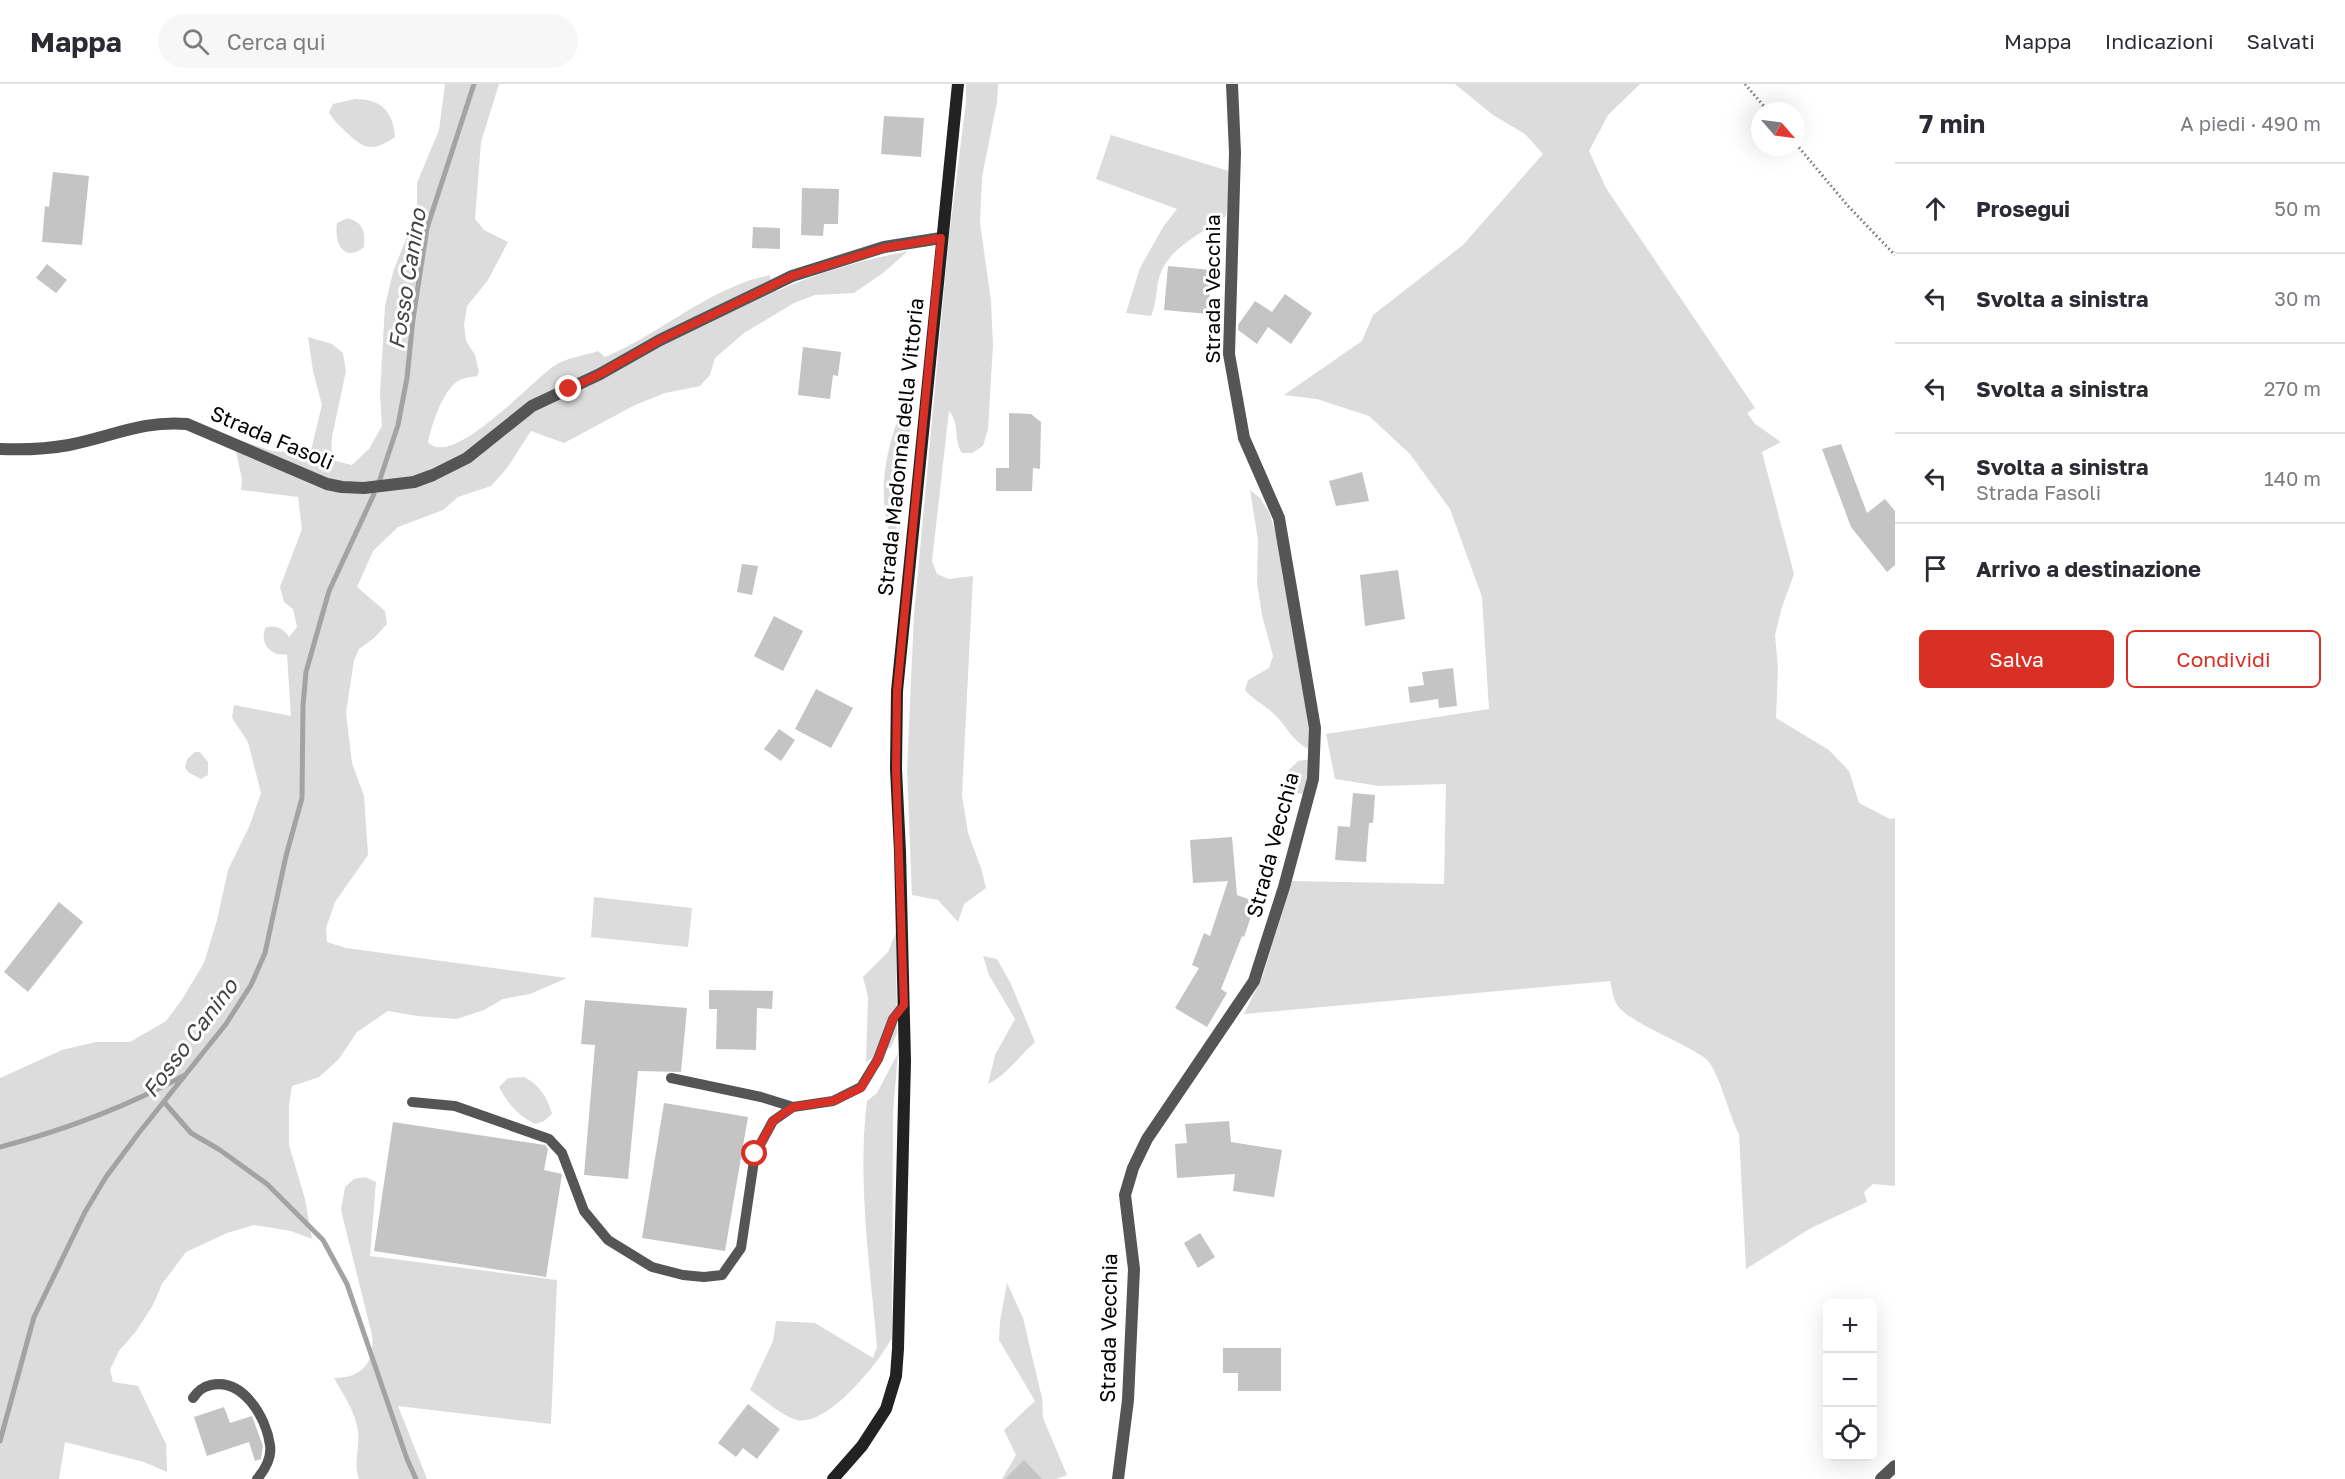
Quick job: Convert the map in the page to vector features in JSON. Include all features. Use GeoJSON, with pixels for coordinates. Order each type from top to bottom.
{"type":"FeatureCollection","features":[{"type":"Feature","properties":{"kind":"street","name":"Strada Madonna della Vittoria"},"geometry":{"type":"LineString","coordinates":[[833,1479],[877,1426],[886,1409],[896,1376],[903,1198],[904,1005],[896,769],[897,691],[958,84]]}},
{"type":"Feature","properties":{"kind":"street","name":"Strada Vecchia"},"geometry":{"type":"LineString","coordinates":[[1118,1479],[1128,1400],[1134,1269],[1125,1195],[1133,1168],[1147,1139],[1254,981],[1284,887],[1313,779],[1315,728],[1279,518],[1244,438],[1229,354],[1235,153],[1232,84]]}},
{"type":"Feature","properties":{"kind":"street","name":"Strada Fasoli"},"geometry":{"type":"LineString","coordinates":[[0,449],[40,449],[68,445],[150,423],[168,422],[187,424],[295,471],[342,488],[392,486],[414,482],[434,475],[467,458],[510,422],[540,402],[792,276],[884,248],[941,238]]}},
{"type":"Feature","properties":{"kind":"street"},"geometry":{"type":"LineString","coordinates":[[1881,1479],[1895,1466]]}},
{"type":"Feature","properties":{"kind":"lane"},"geometry":{"type":"LineString","coordinates":[[671,1078],[760,1097],[793,1107],[833,1101],[861,1088],[878,1059],[893,1019],[904,1005]]}},
{"type":"Feature","properties":{"kind":"lane"},"geometry":{"type":"LineString","coordinates":[[412,1102],[455,1106],[549,1138],[562,1152],[584,1211],[608,1240],[652,1267],[683,1275],[704,1277],[722,1275],[741,1248],[755,1154],[773,1121],[793,1107]]}},
{"type":"Feature","properties":{"kind":"lane"},"geometry":{"type":"LineString","coordinates":[[193,1398],[198,1390],[219,1383],[235,1386],[248,1397],[260,1416],[271,1446],[266,1468],[257,1479]]}},
{"type":"Feature","properties":{"kind":"path"},"geometry":{"type":"LineString","coordinates":[[1745,84],[1760,102]]}},
{"type":"Feature","properties":{"kind":"path"},"geometry":{"type":"LineString","coordinates":[[1805,155],[1848,206],[1895,255]]}},
{"type":"Feature","properties":{"kind":"shaded area"},"geometry":{"type":"Polygon","coordinates":[[[445,84],[499,84],[481,142],[475,219],[484,230],[508,242],[488,280],[467,306],[464,325],[466,341],[475,355],[479,372],[477,376],[458,381],[443,400],[428,442],[439,447],[454,444],[492,420],[558,363],[598,351],[605,357],[638,341],[702,302],[739,284],[770,275],[771,289],[777,291],[841,267],[908,251],[883,273],[854,293],[815,295],[794,303],[744,333],[715,358],[710,375],[700,386],[665,393],[635,405],[564,443],[531,431],[507,468],[491,486],[458,497],[443,510],[398,527],[373,551],[357,587],[385,611],[387,624],[359,649],[354,660],[346,713],[352,763],[364,796],[368,855],[335,902],[326,928],[327,942],[346,948],[567,978],[530,994],[503,999],[484,1010],[457,1019],[388,1011],[357,1032],[339,1059],[319,1077],[292,1086],[289,1105],[289,1145],[305,1199],[312,1239],[291,1231],[254,1225],[227,1233],[186,1252],[162,1284],[153,1305],[137,1330],[119,1351],[110,1370],[113,1382],[138,1386],[166,1444],[167,1472],[144,1462],[65,1442],[59,1479],[0,1479],[0,1078],[62,1050],[96,1042],[130,1042],[166,1021],[204,963],[217,920],[228,870],[249,827],[261,793],[248,742],[232,718],[234,705],[291,716],[287,654],[281,655],[271,651],[265,643],[264,633],[266,627],[273,626],[282,629],[289,637],[297,627],[293,609],[284,602],[280,587],[302,529],[298,497],[241,490],[242,479],[233,438],[272,451],[310,454],[322,405],[313,371],[308,337],[332,344],[343,353],[346,371],[332,437],[331,460],[352,465],[369,449],[382,426],[380,394],[385,306],[393,272],[417,211],[417,183],[439,130],[445,84]]]}},
{"type":"Feature","properties":{"kind":"shaded area"},"geometry":{"type":"Polygon","coordinates":[[[966,84],[998,84],[997,102],[982,177],[980,223],[991,301],[993,345],[988,429],[983,446],[972,453],[962,453],[954,421],[949,411],[932,561],[937,574],[949,579],[973,576],[962,795],[968,833],[986,888],[964,904],[958,922],[938,900],[912,895],[907,770],[914,614],[949,237],[966,102],[966,84]]]}},
{"type":"Feature","properties":{"kind":"shaded area"},"geometry":{"type":"Polygon","coordinates":[[[1455,84],[1640,84],[1608,115],[1589,151],[1606,188],[1755,408],[1747,413],[1755,424],[1781,442],[1762,452],[1794,574],[1775,635],[1778,668],[1776,718],[1829,750],[1849,771],[1859,803],[1890,819],[1895,818],[1895,1186],[1873,1184],[1864,1192],[1867,1202],[1811,1228],[1746,1269],[1739,1134],[1720,1083],[1706,1059],[1643,1025],[1621,1010],[1615,1001],[1610,981],[1244,1014],[1263,975],[1292,881],[1444,884],[1446,784],[1379,786],[1335,779],[1326,734],[1489,709],[1482,597],[1450,509],[1410,454],[1369,416],[1317,399],[1284,395],[1362,341],[1373,315],[1463,245],[1543,154],[1525,134],[1493,115],[1455,84]]]}},
{"type":"Feature","properties":{"kind":"shaded area"},"geometry":{"type":"Polygon","coordinates":[[[355,99],[372,101],[384,108],[392,120],[395,137],[380,145],[368,147],[357,142],[345,131],[329,112],[333,104],[355,99]]]}},
{"type":"Feature","properties":{"kind":"shaded area"},"geometry":{"type":"Polygon","coordinates":[[[1111,135],[1232,172],[1226,216],[1191,239],[1167,261],[1160,275],[1151,316],[1126,313],[1140,268],[1163,227],[1177,209],[1096,179],[1111,135]]]}},
{"type":"Feature","properties":{"kind":"shaded area"},"geometry":{"type":"Polygon","coordinates":[[[348,218],[360,225],[362,229],[364,247],[357,252],[345,252],[337,237],[337,223],[348,218]]]}},
{"type":"Feature","properties":{"kind":"shaded area"},"geometry":{"type":"Polygon","coordinates":[[[912,413],[899,524],[895,531],[889,533],[884,505],[886,463],[897,422],[912,413]]]}},
{"type":"Feature","properties":{"kind":"shaded area"},"geometry":{"type":"Polygon","coordinates":[[[1250,490],[1260,498],[1269,512],[1282,552],[1310,723],[1311,750],[1299,743],[1274,714],[1245,690],[1248,680],[1269,668],[1273,656],[1262,615],[1257,583],[1258,540],[1250,490]]]}},
{"type":"Feature","properties":{"kind":"shaded area"},"geometry":{"type":"Polygon","coordinates":[[[195,752],[200,752],[208,762],[208,775],[201,779],[188,772],[185,767],[187,759],[195,752]]]}},
{"type":"Feature","properties":{"kind":"shaded area"},"geometry":{"type":"Polygon","coordinates":[[[1311,759],[1307,795],[1297,793],[1286,782],[1286,773],[1298,761],[1311,759]]]}},
{"type":"Feature","properties":{"kind":"shaded area"},"geometry":{"type":"Polygon","coordinates":[[[594,897],[692,908],[688,947],[591,937],[594,897]]]}},
{"type":"Feature","properties":{"kind":"shaded area"},"geometry":{"type":"Polygon","coordinates":[[[896,932],[897,1033],[891,1047],[866,1062],[868,997],[863,977],[888,952],[896,932]]]}},
{"type":"Feature","properties":{"kind":"shaded area"},"geometry":{"type":"Polygon","coordinates":[[[983,956],[997,959],[1011,984],[1035,1042],[1008,1070],[988,1084],[995,1055],[1015,1019],[989,975],[983,956]]]}},
{"type":"Feature","properties":{"kind":"shaded area"},"geometry":{"type":"Polygon","coordinates":[[[898,1053],[893,1112],[892,1338],[876,1362],[851,1391],[823,1414],[797,1420],[779,1411],[750,1390],[773,1341],[776,1321],[815,1323],[873,1358],[877,1347],[864,1193],[864,1132],[867,1101],[877,1093],[898,1053]]]}},
{"type":"Feature","properties":{"kind":"shaded area"},"geometry":{"type":"Polygon","coordinates":[[[524,1077],[539,1088],[548,1102],[552,1114],[544,1121],[535,1124],[523,1117],[510,1104],[499,1087],[508,1078],[524,1077]]]}},
{"type":"Feature","properties":{"kind":"shaded area"},"geometry":{"type":"Polygon","coordinates":[[[365,1177],[376,1182],[370,1256],[557,1280],[551,1424],[398,1406],[427,1479],[359,1479],[357,1424],[334,1378],[359,1372],[369,1361],[371,1354],[372,1335],[341,1210],[345,1187],[354,1179],[365,1177]]]}},
{"type":"Feature","properties":{"kind":"shaded area"},"geometry":{"type":"Polygon","coordinates":[[[1007,1283],[1023,1318],[1042,1398],[1043,1418],[1067,1475],[1056,1479],[1002,1479],[1016,1455],[1004,1430],[1035,1401],[999,1340],[1007,1283]]]}},
{"type":"Feature","properties":{"kind":"building"},"geometry":{"type":"Polygon","coordinates":[[[884,116],[924,118],[921,157],[881,154],[884,116]]]}},
{"type":"Feature","properties":{"kind":"building"},"geometry":{"type":"Polygon","coordinates":[[[53,172],[89,176],[82,245],[42,242],[45,206],[49,207],[53,172]]]}},
{"type":"Feature","properties":{"kind":"building"},"geometry":{"type":"Polygon","coordinates":[[[802,188],[839,189],[838,224],[824,224],[823,236],[801,235],[802,188]]]}},
{"type":"Feature","properties":{"kind":"building"},"geometry":{"type":"Polygon","coordinates":[[[753,227],[780,228],[780,249],[752,248],[753,227]]]}},
{"type":"Feature","properties":{"kind":"building"},"geometry":{"type":"Polygon","coordinates":[[[47,264],[67,280],[56,293],[36,278],[47,264]]]}},
{"type":"Feature","properties":{"kind":"building"},"geometry":{"type":"Polygon","coordinates":[[[1168,266],[1212,270],[1208,314],[1164,310],[1168,266]]]}},
{"type":"Feature","properties":{"kind":"building"},"geometry":{"type":"Polygon","coordinates":[[[1285,294],[1312,313],[1291,344],[1268,327],[1257,344],[1238,330],[1238,325],[1255,301],[1272,312],[1285,294]]]}},
{"type":"Feature","properties":{"kind":"building"},"geometry":{"type":"Polygon","coordinates":[[[803,347],[841,352],[838,376],[833,375],[830,399],[798,395],[803,347]]]}},
{"type":"Feature","properties":{"kind":"building"},"geometry":{"type":"Polygon","coordinates":[[[1009,413],[1031,414],[1041,422],[1040,469],[1033,468],[1032,491],[996,491],[996,468],[1009,468],[1009,413]]]}},
{"type":"Feature","properties":{"kind":"building"},"geometry":{"type":"Polygon","coordinates":[[[1841,444],[1867,513],[1885,499],[1895,511],[1895,565],[1887,572],[1851,527],[1822,449],[1841,444]]]}},
{"type":"Feature","properties":{"kind":"building"},"geometry":{"type":"Polygon","coordinates":[[[1362,472],[1369,501],[1336,506],[1329,481],[1362,472]]]}},
{"type":"Feature","properties":{"kind":"building"},"geometry":{"type":"Polygon","coordinates":[[[742,564],[758,566],[752,595],[737,592],[742,564]]]}},
{"type":"Feature","properties":{"kind":"building"},"geometry":{"type":"Polygon","coordinates":[[[1398,570],[1405,619],[1365,626],[1360,575],[1398,570]]]}},
{"type":"Feature","properties":{"kind":"building"},"geometry":{"type":"Polygon","coordinates":[[[774,616],[803,631],[783,671],[754,656],[774,616]]]}},
{"type":"Feature","properties":{"kind":"building"},"geometry":{"type":"Polygon","coordinates":[[[1453,668],[1457,706],[1439,708],[1438,699],[1410,703],[1408,687],[1424,685],[1422,672],[1453,668]]]}},
{"type":"Feature","properties":{"kind":"building"},"geometry":{"type":"Polygon","coordinates":[[[816,689],[853,708],[831,748],[795,729],[816,689]]]}},
{"type":"Feature","properties":{"kind":"building"},"geometry":{"type":"Polygon","coordinates":[[[779,729],[795,740],[781,761],[764,749],[779,729]]]}},
{"type":"Feature","properties":{"kind":"building"},"geometry":{"type":"Polygon","coordinates":[[[1353,793],[1375,795],[1373,823],[1369,823],[1366,862],[1335,860],[1338,826],[1350,827],[1353,793]]]}},
{"type":"Feature","properties":{"kind":"building"},"geometry":{"type":"Polygon","coordinates":[[[1232,837],[1237,895],[1256,902],[1244,937],[1242,936],[1221,989],[1227,993],[1207,1027],[1175,1008],[1199,968],[1192,965],[1204,933],[1210,936],[1228,881],[1193,883],[1190,840],[1232,837]]]}},
{"type":"Feature","properties":{"kind":"building"},"geometry":{"type":"Polygon","coordinates":[[[59,902],[83,922],[28,992],[4,972],[59,902]]]}},
{"type":"Feature","properties":{"kind":"building"},"geometry":{"type":"Polygon","coordinates":[[[709,990],[773,991],[772,1009],[757,1008],[756,1050],[716,1049],[717,1009],[709,1009],[709,990]]]}},
{"type":"Feature","properties":{"kind":"building"},"geometry":{"type":"Polygon","coordinates":[[[585,1000],[687,1008],[681,1072],[638,1071],[628,1179],[584,1175],[595,1045],[581,1044],[585,1000]]]}},
{"type":"Feature","properties":{"kind":"building"},"geometry":{"type":"Polygon","coordinates":[[[664,1103],[748,1117],[725,1251],[642,1238],[664,1103]]]}},
{"type":"Feature","properties":{"kind":"building"},"geometry":{"type":"Polygon","coordinates":[[[1229,1121],[1231,1142],[1282,1150],[1274,1197],[1233,1191],[1235,1174],[1177,1178],[1175,1144],[1187,1143],[1185,1124],[1229,1121]]]}},
{"type":"Feature","properties":{"kind":"building"},"geometry":{"type":"Polygon","coordinates":[[[393,1122],[545,1145],[548,1149],[544,1170],[562,1174],[546,1277],[374,1251],[393,1122]]]}},
{"type":"Feature","properties":{"kind":"building"},"geometry":{"type":"Polygon","coordinates":[[[1200,1233],[1215,1257],[1198,1268],[1184,1243],[1200,1233]]]}},
{"type":"Feature","properties":{"kind":"building"},"geometry":{"type":"Polygon","coordinates":[[[1223,1348],[1281,1348],[1281,1391],[1238,1391],[1238,1373],[1223,1373],[1223,1348]]]}},
{"type":"Feature","properties":{"kind":"building"},"geometry":{"type":"Polygon","coordinates":[[[748,1404],[780,1429],[757,1459],[743,1448],[736,1457],[718,1443],[748,1404]]]}},
{"type":"Feature","properties":{"kind":"building"},"geometry":{"type":"Polygon","coordinates":[[[224,1407],[230,1423],[252,1416],[263,1446],[261,1459],[255,1461],[249,1442],[207,1456],[194,1417],[224,1407]]]}},
{"type":"Feature","properties":{"kind":"building"},"geometry":{"type":"Polygon","coordinates":[[[1024,1460],[1042,1479],[1005,1479],[1024,1460]]]}},
{"type":"Feature","properties":{"kind":"waterway","name":"Fosso Canino"},"geometry":{"type":"LineString","coordinates":[[379,482],[398,425],[407,378],[413,319],[427,228],[474,84]]}},
{"type":"Feature","properties":{"kind":"waterway","name":"Fosso Canino"},"geometry":{"type":"LineString","coordinates":[[0,1441],[34,1317],[85,1212],[106,1177],[138,1134],[226,1024],[251,985],[265,953],[286,856],[302,798],[303,706],[306,672],[329,591],[374,494]]}},
{"type":"Feature","properties":{"kind":"waterway"},"geometry":{"type":"LineString","coordinates":[[0,1147],[95,1117],[185,1075]]}},
{"type":"Feature","properties":{"kind":"waterway"},"geometry":{"type":"LineString","coordinates":[[164,1102],[191,1133],[220,1150],[267,1184],[323,1240],[347,1284],[407,1459],[416,1479]]}},
{"type":"Feature","properties":{"kind":"route"},"geometry":{"type":"LineString","coordinates":[[569,389],[660,340],[792,276],[884,248],[941,238],[897,691],[896,769],[904,1005],[893,1019],[878,1059],[861,1088],[833,1101],[793,1107],[773,1121],[755,1154]]}}]}
